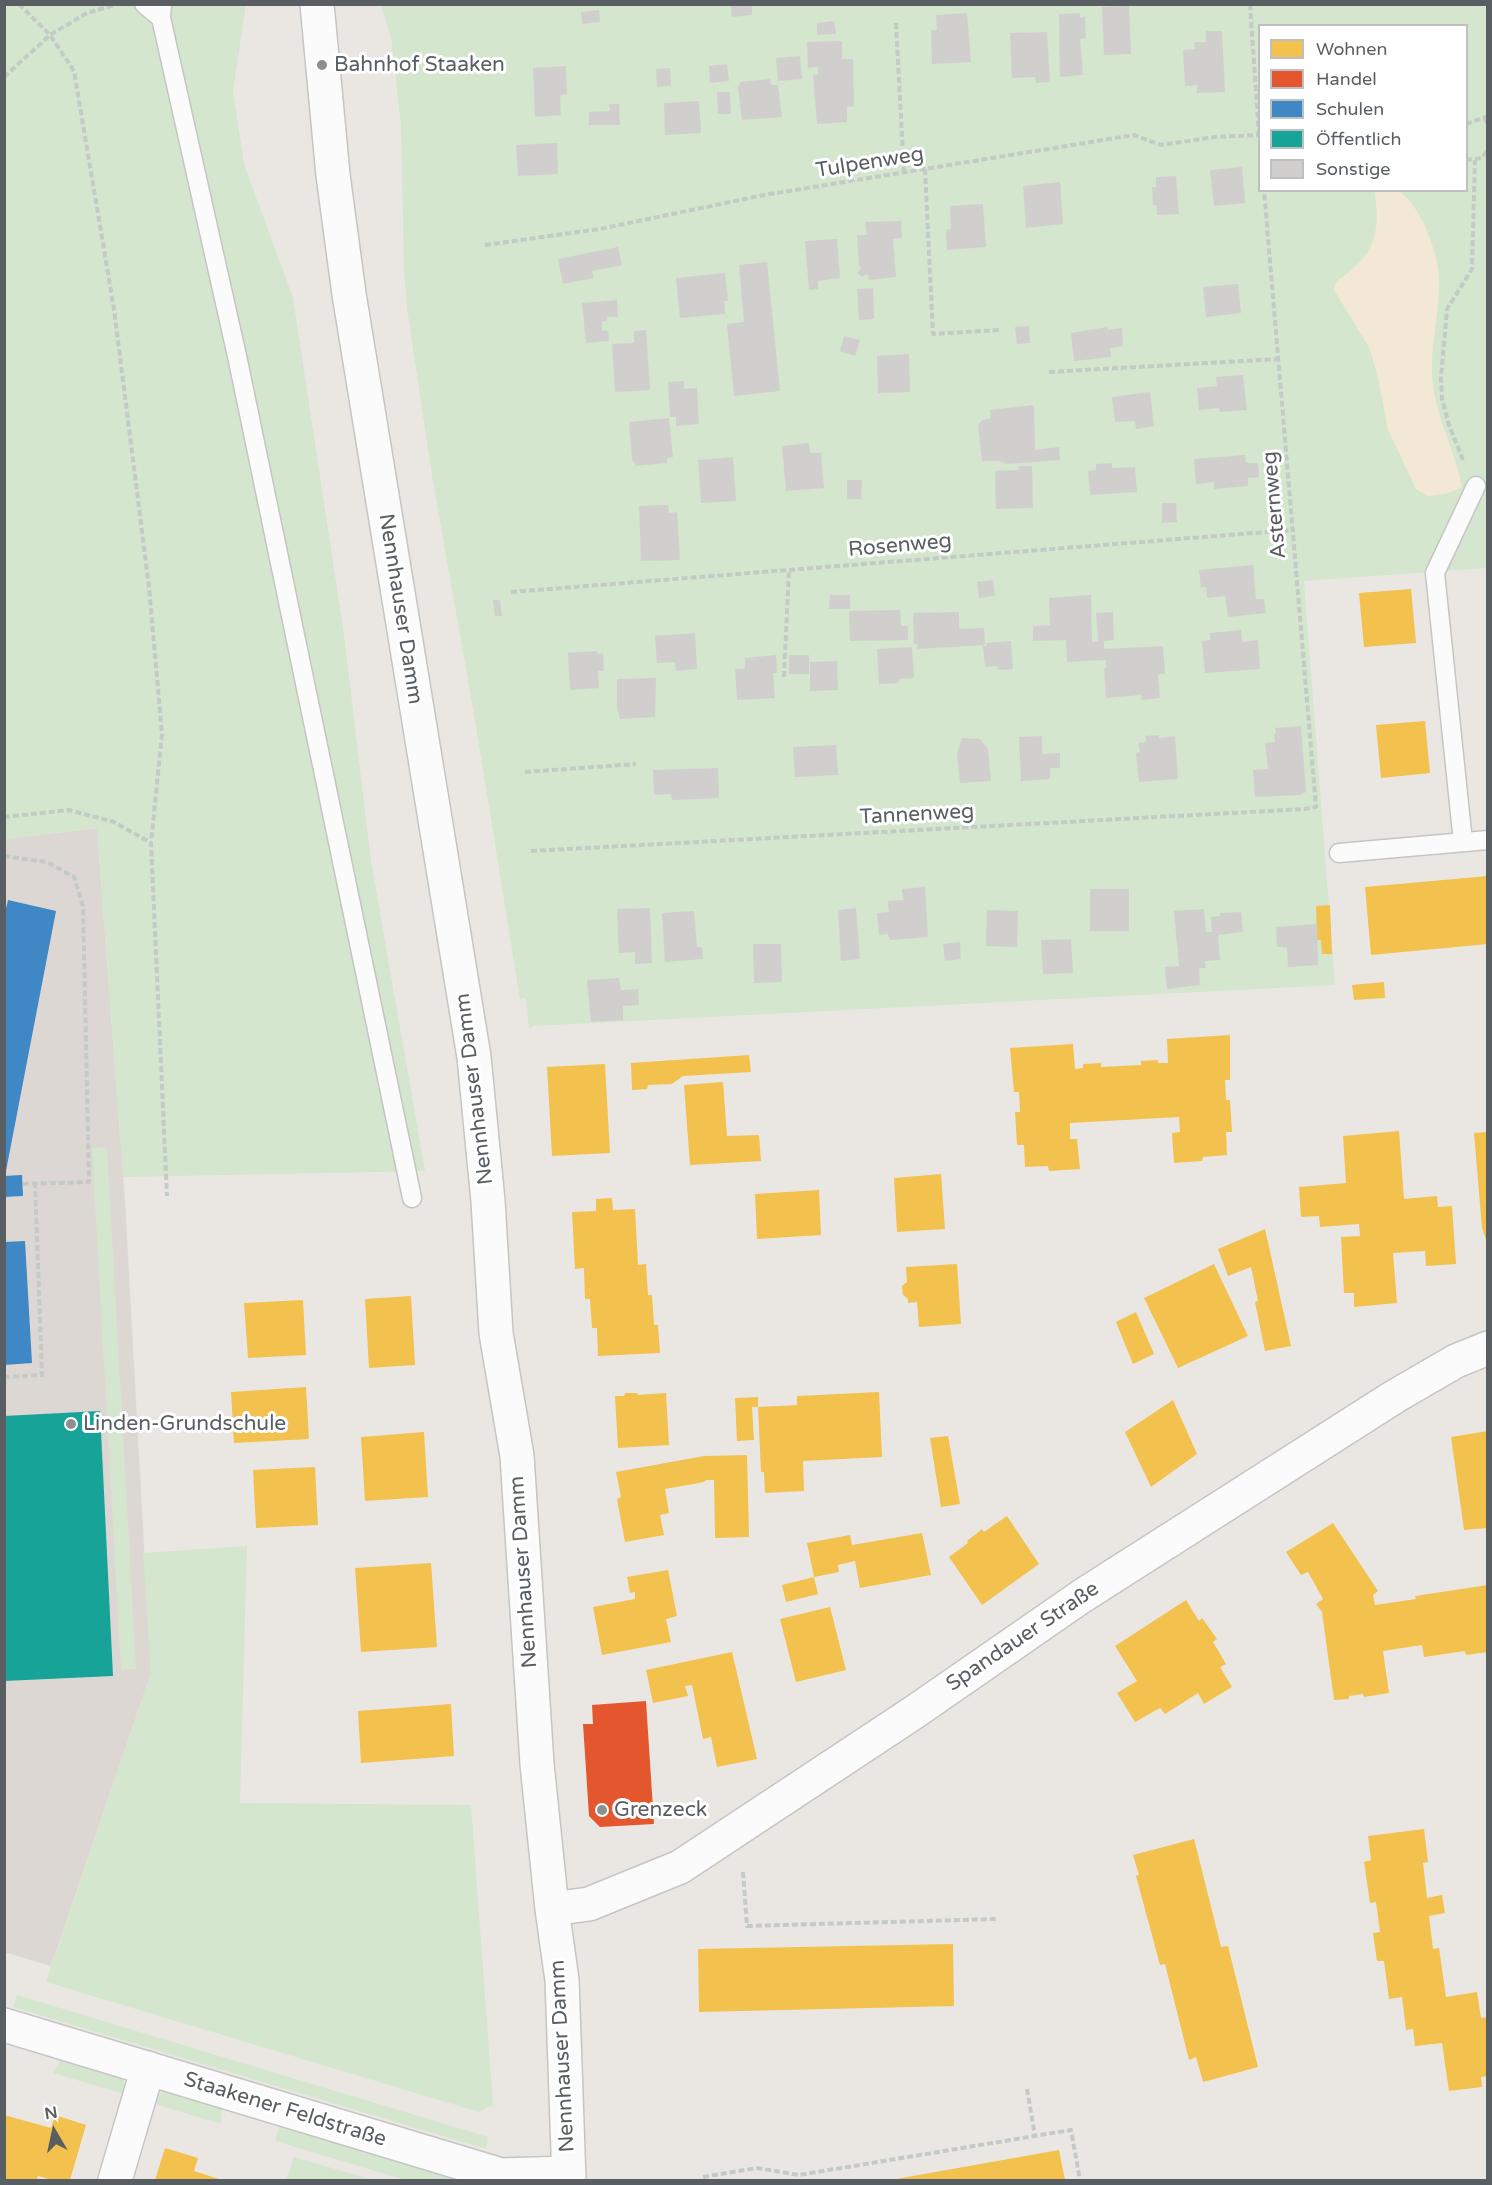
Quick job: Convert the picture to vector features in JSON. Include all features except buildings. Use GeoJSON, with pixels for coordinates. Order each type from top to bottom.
{"type":"FeatureCollection","features":[{"type":"Feature","properties":{"kind":"street","name":"Nennhauser Damm"},"geometry":{"type":"LineString","coordinates":[[317,4],[333,175],[349,294],[474,1057],[488,1201],[496,1333],[517,1456],[537,1764],[562,1980],[569,2177]]}},
{"type":"Feature","properties":{"kind":"street","name":"Spandauer Straße"},"geometry":{"type":"LineString","coordinates":[[552,1909],[589,1904],[680,1866],[913,1713],[1090,1590],[1394,1397],[1456,1361],[1488,1348]]}},
{"type":"Feature","properties":{"kind":"street","name":"Staakener Feldstraße"},"geometry":{"type":"LineString","coordinates":[[4,2025],[501,2175],[569,2177]]}},
{"type":"Feature","properties":{"kind":"street"},"geometry":{"type":"LineString","coordinates":[[115,2181],[148,2068]]}},
{"type":"Feature","properties":{"kind":"lane"},"geometry":{"type":"LineString","coordinates":[[144,4],[161,11],[245,391],[412,1198]]}},
{"type":"Feature","properties":{"kind":"lane"},"geometry":{"type":"LineString","coordinates":[[1463,842],[1435,573],[1476,486]]}},
{"type":"Feature","properties":{"kind":"lane"},"geometry":{"type":"LineString","coordinates":[[1339,853],[1488,840]]}},
{"type":"Feature","properties":{"kind":"path"},"geometry":{"type":"LineString","coordinates":[[19,4],[50,35],[74,71],[114,309],[149,588],[162,734],[151,843],[167,1196]]}},
{"type":"Feature","properties":{"kind":"path"},"geometry":{"type":"LineString","coordinates":[[4,77],[50,35],[87,13],[117,4]]}},
{"type":"Feature","properties":{"kind":"path"},"geometry":{"type":"LineString","coordinates":[[1250,4],[1258,109]]}},
{"type":"Feature","properties":{"kind":"path"},"geometry":{"type":"LineString","coordinates":[[896,23],[904,172]]}},
{"type":"Feature","properties":{"kind":"path"},"geometry":{"type":"LineString","coordinates":[[1468,124],[1486,117],[1488,124]]}},
{"type":"Feature","properties":{"kind":"path","name":"Tulpenweg"},"geometry":{"type":"LineString","coordinates":[[485,245],[600,229],[764,195],[1134,135],[1161,145],[1215,137],[1258,135]]}},
{"type":"Feature","properties":{"kind":"path"},"geometry":{"type":"LineString","coordinates":[[1468,160],[1482,158],[1488,150]]}},
{"type":"Feature","properties":{"kind":"path"},"geometry":{"type":"LineString","coordinates":[[1475,160],[1472,269],[1447,309],[1441,378],[1442,399],[1449,425],[1476,486]]}},
{"type":"Feature","properties":{"kind":"path"},"geometry":{"type":"LineString","coordinates":[[925,168],[933,334],[999,330]]}},
{"type":"Feature","properties":{"kind":"path","name":"Asternweg"},"geometry":{"type":"LineString","coordinates":[[1264,192],[1316,807],[1305,809]]}},
{"type":"Feature","properties":{"kind":"path"},"geometry":{"type":"LineString","coordinates":[[1049,372],[1278,359]]}},
{"type":"Feature","properties":{"kind":"path","name":"Rosenweg"},"geometry":{"type":"LineString","coordinates":[[511,592],[1292,530]]}},
{"type":"Feature","properties":{"kind":"path"},"geometry":{"type":"LineString","coordinates":[[784,676],[789,570]]}},
{"type":"Feature","properties":{"kind":"path"},"geometry":{"type":"LineString","coordinates":[[525,772],[636,764]]}},
{"type":"Feature","properties":{"kind":"path","name":"Tannenweg"},"geometry":{"type":"LineString","coordinates":[[531,851],[1305,809]]}},
{"type":"Feature","properties":{"kind":"path"},"geometry":{"type":"LineString","coordinates":[[4,817],[69,810],[114,822],[151,843]]}},
{"type":"Feature","properties":{"kind":"path"},"geometry":{"type":"LineString","coordinates":[[4,856],[47,862],[74,877],[83,906],[89,1182],[23,1184]]}},
{"type":"Feature","properties":{"kind":"path"},"geometry":{"type":"LineString","coordinates":[[4,1377],[42,1375],[35,1184]]}},
{"type":"Feature","properties":{"kind":"path"},"geometry":{"type":"LineString","coordinates":[[743,1872],[747,1926],[996,1919]]}},
{"type":"Feature","properties":{"kind":"path"},"geometry":{"type":"LineString","coordinates":[[1027,2089],[1035,2136]]}},
{"type":"Feature","properties":{"kind":"path"},"geometry":{"type":"LineString","coordinates":[[703,2177],[757,2168],[799,2175],[1071,2130],[1080,2181]]}},
{"type":"Feature","properties":{"kind":"shaded area","name":"Linden-Grundschule"},"geometry":{"type":"Polygon","coordinates":[[[97,828],[125,1201],[151,1673],[51,1966],[4,1952],[4,839],[97,828]]]}},
{"type":"Feature","properties":{"kind":"green space"},"geometry":{"type":"Polygon","coordinates":[[[4,5],[246,5],[233,91],[244,164],[293,298],[344,635],[371,861],[425,1171],[123,1177],[97,828],[5,839],[4,5]]]}},
{"type":"Feature","properties":{"kind":"green space"},"geometry":{"type":"Polygon","coordinates":[[[381,5],[1487,5],[1487,568],[1304,581],[1335,985],[534,1026],[529,1029],[526,998],[520,999],[475,720],[432,476],[407,308],[401,125],[391,37],[381,5]]]}},
{"type":"Feature","properties":{"kind":"green space"},"geometry":{"type":"Polygon","coordinates":[[[107,1147],[136,1669],[121,1670],[92,1148],[107,1147]]]}},
{"type":"Feature","properties":{"kind":"green space"},"geometry":{"type":"Polygon","coordinates":[[[247,1546],[240,1803],[471,1805],[493,2105],[479,2112],[46,1982],[151,1673],[143,1553],[247,1546]]]}},
{"type":"Feature","properties":{"kind":"green space"},"geometry":{"type":"Polygon","coordinates":[[[17,1995],[488,2137],[486,2149],[13,2007],[17,1995]]]}},
{"type":"Feature","properties":{"kind":"green space"},"geometry":{"type":"Polygon","coordinates":[[[62,2058],[124,2077],[124,2094],[53,2073],[62,2058]]]}},
{"type":"Feature","properties":{"kind":"green space"},"geometry":{"type":"Polygon","coordinates":[[[163,2089],[222,2106],[221,2124],[155,2104],[163,2089]]]}},
{"type":"Feature","properties":{"kind":"green space"},"geometry":{"type":"Polygon","coordinates":[[[280,2124],[466,2180],[405,2180],[275,2141],[280,2124]]]}},
{"type":"Feature","properties":{"kind":"green space"},"geometry":{"type":"Polygon","coordinates":[[[294,2157],[373,2180],[286,2180],[294,2157]]]}},
{"type":"Feature","properties":{"kind":"sand"},"geometry":{"type":"Polygon","coordinates":[[[1375,192],[1400,192],[1424,223],[1437,259],[1439,296],[1432,356],[1433,386],[1462,487],[1449,493],[1428,496],[1416,489],[1388,430],[1370,349],[1334,290],[1337,281],[1358,264],[1371,246],[1377,216],[1375,192]]]}},
{"type":"Feature","properties":{"kind":"place","name":"Bahnhof Staaken"},"geometry":{"type":"Point","coordinates":[322,65]}},
{"type":"Feature","properties":{"kind":"place","name":"Linden-Grundschule"},"geometry":{"type":"Point","coordinates":[71,1424]}},
{"type":"Feature","properties":{"kind":"place","name":"Grenzeck"},"geometry":{"type":"Point","coordinates":[602,1810]}}]}
